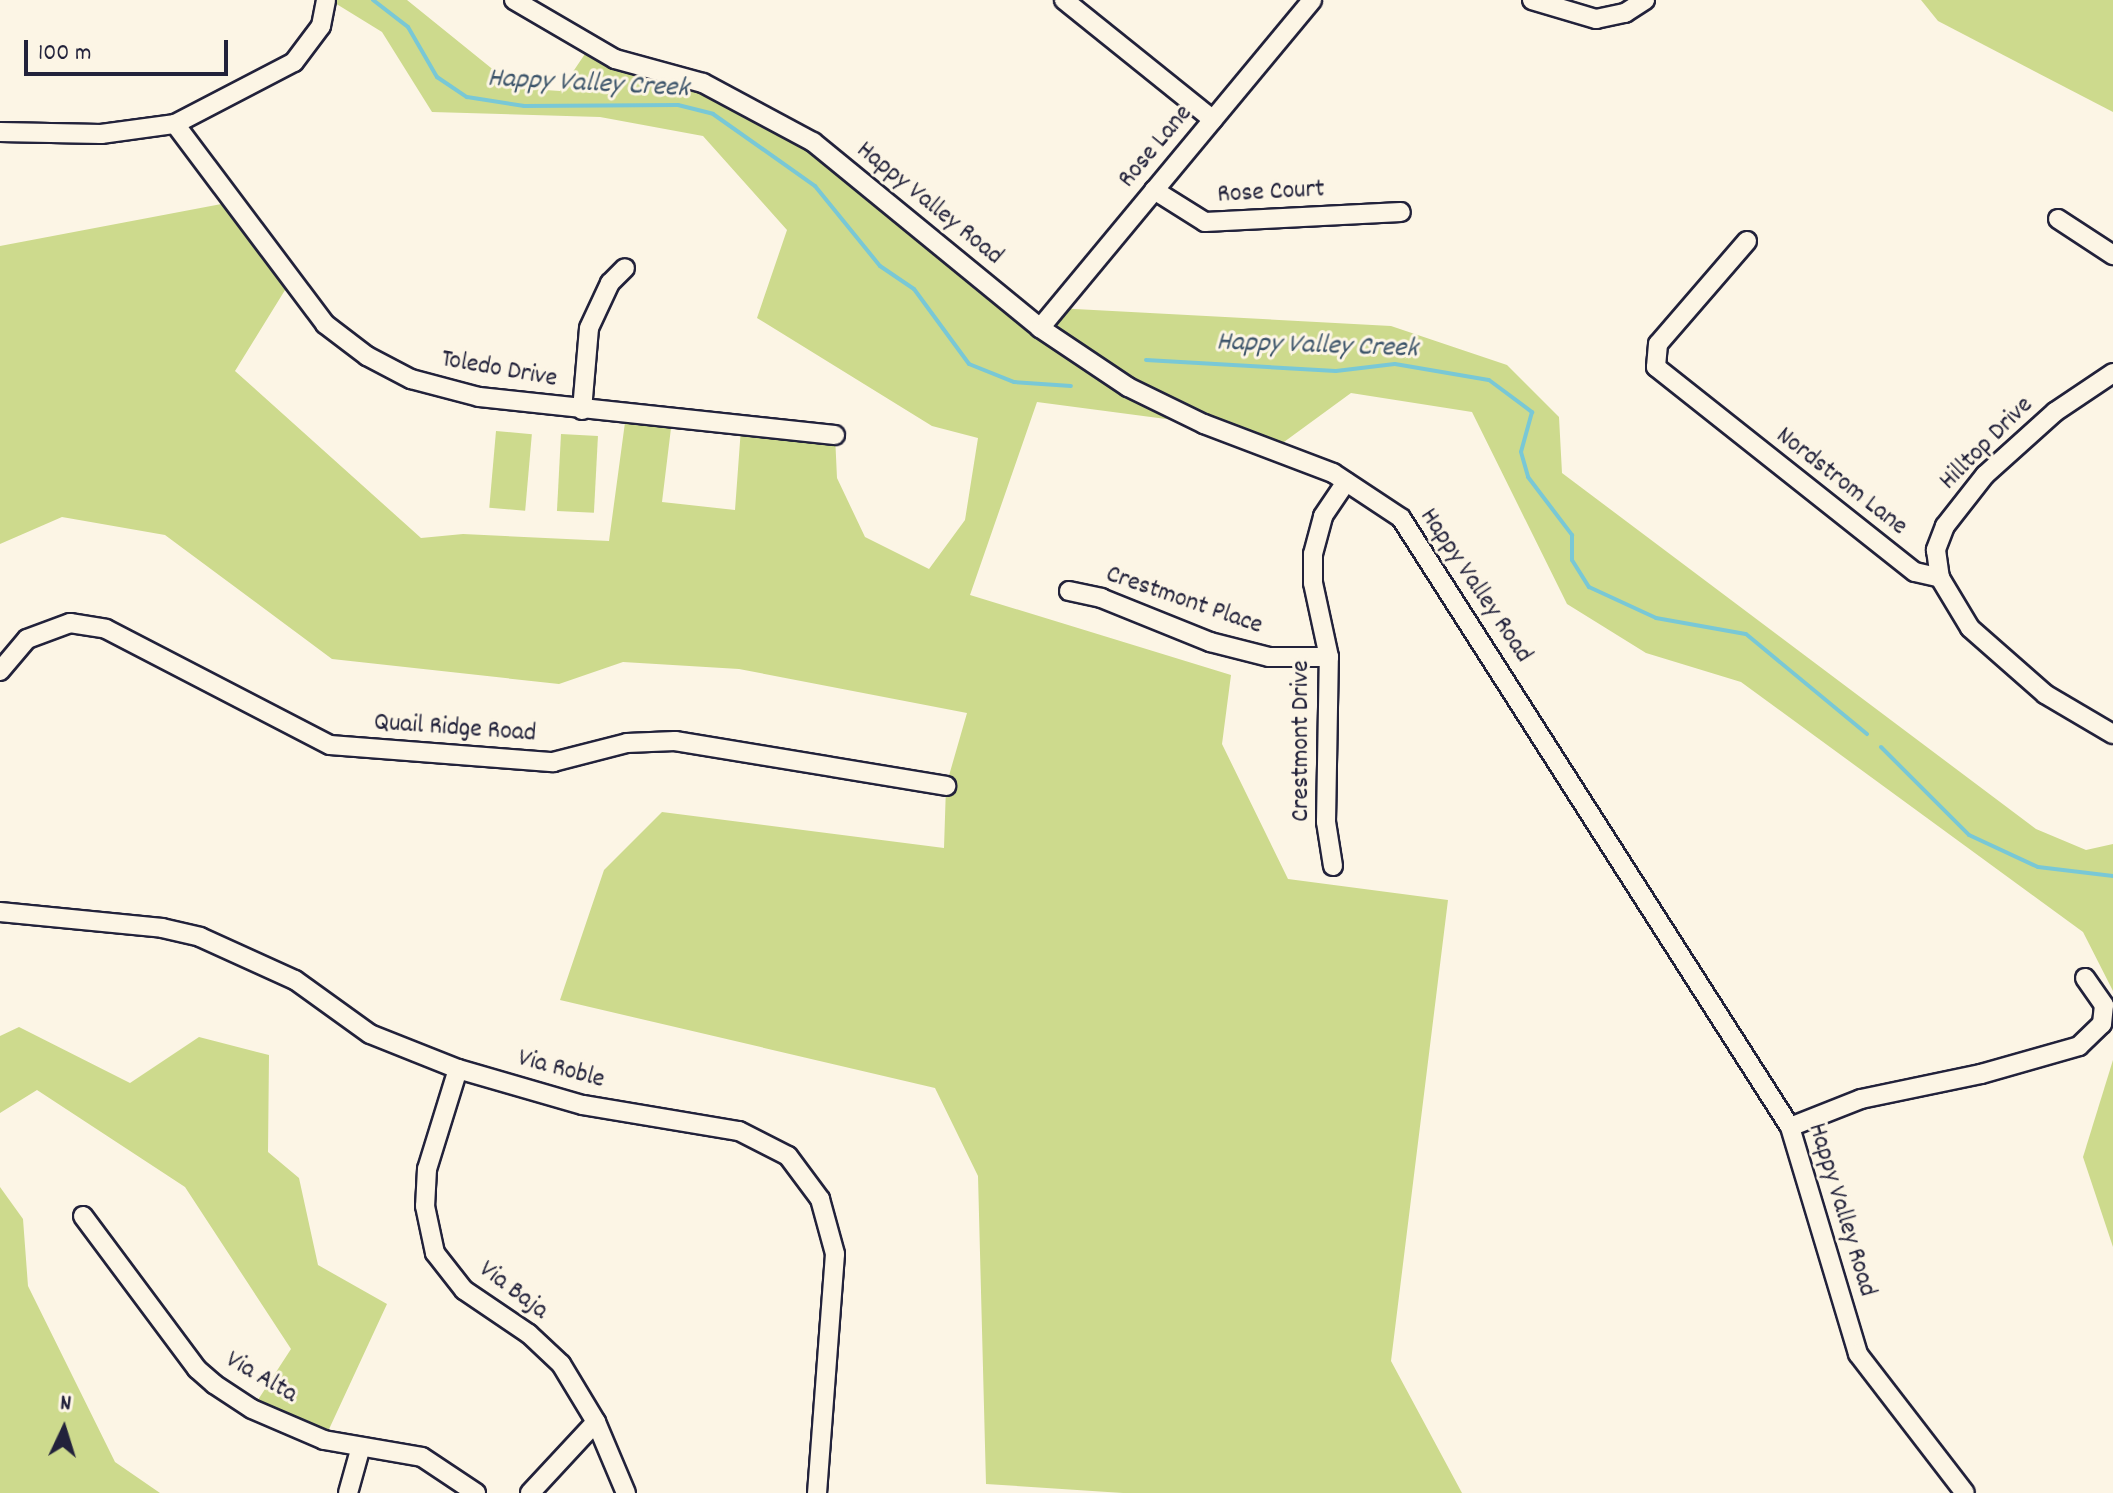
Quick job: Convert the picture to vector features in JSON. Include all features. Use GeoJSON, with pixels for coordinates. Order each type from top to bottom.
{"type":"FeatureCollection","features":[{"type":"Feature","properties":{"kind":"street"},"geometry":{"type":"LineString","coordinates":[[0,132],[101,134],[175,124],[294,62],[321,26],[326,0]]}},
{"type":"Feature","properties":{"kind":"street","name":"Happy Valley Road"},"geometry":{"type":"LineString","coordinates":[[514,0],[615,59],[703,83],[813,142],[1040,328],[1128,387],[1346,482],[1401,518],[1790,1127],[1858,1354],[1965,1493]]}},
{"type":"Feature","properties":{"kind":"street"},"geometry":{"type":"LineString","coordinates":[[1064,0],[1213,120]]}},
{"type":"Feature","properties":{"kind":"street","name":"Rose Lane"},"geometry":{"type":"LineString","coordinates":[[1040,328],[1312,0]]}},
{"type":"Feature","properties":{"kind":"street"},"geometry":{"type":"LineString","coordinates":[[1532,0],[1596,19],[1625,13],[1645,0]]}},
{"type":"Feature","properties":{"kind":"street","name":"Toledo Drive"},"geometry":{"type":"LineString","coordinates":[[175,124],[290,282],[325,324],[367,356],[442,390],[582,410],[835,435]]}},
{"type":"Feature","properties":{"kind":"street","name":"Rose Court"},"geometry":{"type":"LineString","coordinates":[[1154,190],[1205,222],[1401,212]]}},
{"type":"Feature","properties":{"kind":"street"},"geometry":{"type":"LineString","coordinates":[[2058,219],[2113,255]]}},
{"type":"Feature","properties":{"kind":"street","name":"Nordstrom Lane"},"geometry":{"type":"LineString","coordinates":[[1747,241],[1658,344],[1656,367],[1915,572],[1940,578]]}},
{"type":"Feature","properties":{"kind":"street"},"geometry":{"type":"LineString","coordinates":[[582,410],[589,328],[610,283],[625,268]]}},
{"type":"Feature","properties":{"kind":"street","name":"Hilltop Drive"},"geometry":{"type":"LineString","coordinates":[[1940,578],[1936,550],[1963,500],[2055,412],[2113,373]]}},
{"type":"Feature","properties":{"kind":"street","name":"Crestmont Drive"},"geometry":{"type":"LineString","coordinates":[[1333,866],[1326,822],[1329,657],[1313,583],[1313,554],[1323,516],[1346,482]]}},
{"type":"Feature","properties":{"kind":"street"},"geometry":{"type":"LineString","coordinates":[[1940,578],[1970,628],[2045,694],[2113,734]]}},
{"type":"Feature","properties":{"kind":"street","name":"Crestmont Place"},"geometry":{"type":"LineString","coordinates":[[1069,591],[1101,598],[1210,642],[1269,657],[1329,657]]}},
{"type":"Feature","properties":{"kind":"street","name":"Quail Ridge Road"},"geometry":{"type":"LineString","coordinates":[[0,671],[27,639],[70,623],[106,629],[330,745],[553,762],[627,743],[675,741],[946,786]]}},
{"type":"Feature","properties":{"kind":"street","name":"Via Roble"},"geometry":{"type":"LineString","coordinates":[[0,912],[162,928],[225,946],[295,980],[370,1034],[458,1069],[583,1105],[739,1131],[788,1156],[811,1182],[828,1216],[835,1254],[817,1493]]}},
{"type":"Feature","properties":{"kind":"street"},"geometry":{"type":"LineString","coordinates":[[1790,1127],[1861,1099],[1981,1074],[2079,1046],[2102,1024],[2104,1005],[2085,978]]}},
{"type":"Feature","properties":{"kind":"street","name":"Via Baja"},"geometry":{"type":"LineString","coordinates":[[458,1069],[427,1169],[425,1206],[435,1253],[464,1290],[529,1334],[561,1364],[596,1422],[626,1493]]}},
{"type":"Feature","properties":{"kind":"street","name":"Via Alta"},"geometry":{"type":"LineString","coordinates":[[83,1216],[197,1369],[214,1384],[252,1409],[360,1450],[422,1457],[476,1493]]}},
{"type":"Feature","properties":{"kind":"street"},"geometry":{"type":"LineString","coordinates":[[530,1493],[596,1422]]}},
{"type":"Feature","properties":{"kind":"street"},"geometry":{"type":"LineString","coordinates":[[348,1493],[360,1450]]}},
{"type":"Feature","properties":{"kind":"green space"},"geometry":{"type":"Polygon","coordinates":[[[330,0],[407,0],[516,88],[560,91],[591,45],[769,117],[1039,328],[1056,308],[1391,326],[1507,365],[1559,417],[1562,473],[2036,829],[2086,850],[2113,844],[2113,991],[2083,932],[1741,682],[1646,653],[1567,604],[1472,412],[1351,393],[1273,450],[1204,424],[1037,402],[970,595],[1231,675],[1222,744],[1288,879],[1448,900],[1391,1361],[1462,1493],[1123,1493],[986,1484],[978,1176],[935,1088],[560,1000],[604,870],[662,812],[944,848],[946,786],[967,713],[739,669],[623,662],[559,684],[332,659],[165,535],[62,517],[0,544],[0,246],[232,202],[290,282],[235,371],[421,538],[463,534],[609,541],[626,415],[672,420],[662,502],[735,510],[741,428],[835,435],[837,478],[865,537],[929,569],[965,520],[978,438],[932,426],[757,318],[787,230],[703,136],[600,117],[432,112],[382,32],[330,0]]]}},
{"type":"Feature","properties":{"kind":"green space"},"geometry":{"type":"Polygon","coordinates":[[[1921,0],[2113,0],[2113,112],[1938,21],[1921,0]]]}},
{"type":"Feature","properties":{"kind":"green space"},"geometry":{"type":"Polygon","coordinates":[[[496,431],[532,434],[525,511],[489,508],[496,431]]]}},
{"type":"Feature","properties":{"kind":"green space"},"geometry":{"type":"Polygon","coordinates":[[[561,434],[598,436],[594,513],[557,511],[561,434]]]}},
{"type":"Feature","properties":{"kind":"green space"},"geometry":{"type":"Polygon","coordinates":[[[19,1027],[130,1083],[199,1037],[269,1055],[268,1152],[299,1178],[318,1265],[387,1304],[324,1440],[252,1409],[291,1349],[185,1187],[37,1090],[0,1113],[0,1036],[19,1027]]]}},
{"type":"Feature","properties":{"kind":"green space"},"geometry":{"type":"Polygon","coordinates":[[[2113,1060],[2113,1247],[2083,1157],[2113,1060]]]}},
{"type":"Feature","properties":{"kind":"green space"},"geometry":{"type":"Polygon","coordinates":[[[0,1187],[23,1219],[28,1286],[115,1462],[160,1493],[0,1493],[0,1187]]]}},
{"type":"Feature","properties":{"kind":"waterway","name":"Happy Valley Creek"},"geometry":{"type":"LineString","coordinates":[[373,0],[408,27],[437,77],[467,97],[524,106],[678,105],[713,114],[815,186],[880,266],[914,289],[969,364],[1014,382],[1071,386]]}},
{"type":"Feature","properties":{"kind":"waterway","name":"Happy Valley Creek"},"geometry":{"type":"LineString","coordinates":[[1146,360],[1336,371],[1395,364],[1489,380],[1532,412],[1521,452],[1528,477],[1572,535],[1572,560],[1589,587],[1656,618],[1746,634],[1867,734]]}},
{"type":"Feature","properties":{"kind":"waterway","name":"Happy Valley Creek"},"geometry":{"type":"LineString","coordinates":[[1881,747],[1969,835],[2038,867],[2113,876]]}}]}
